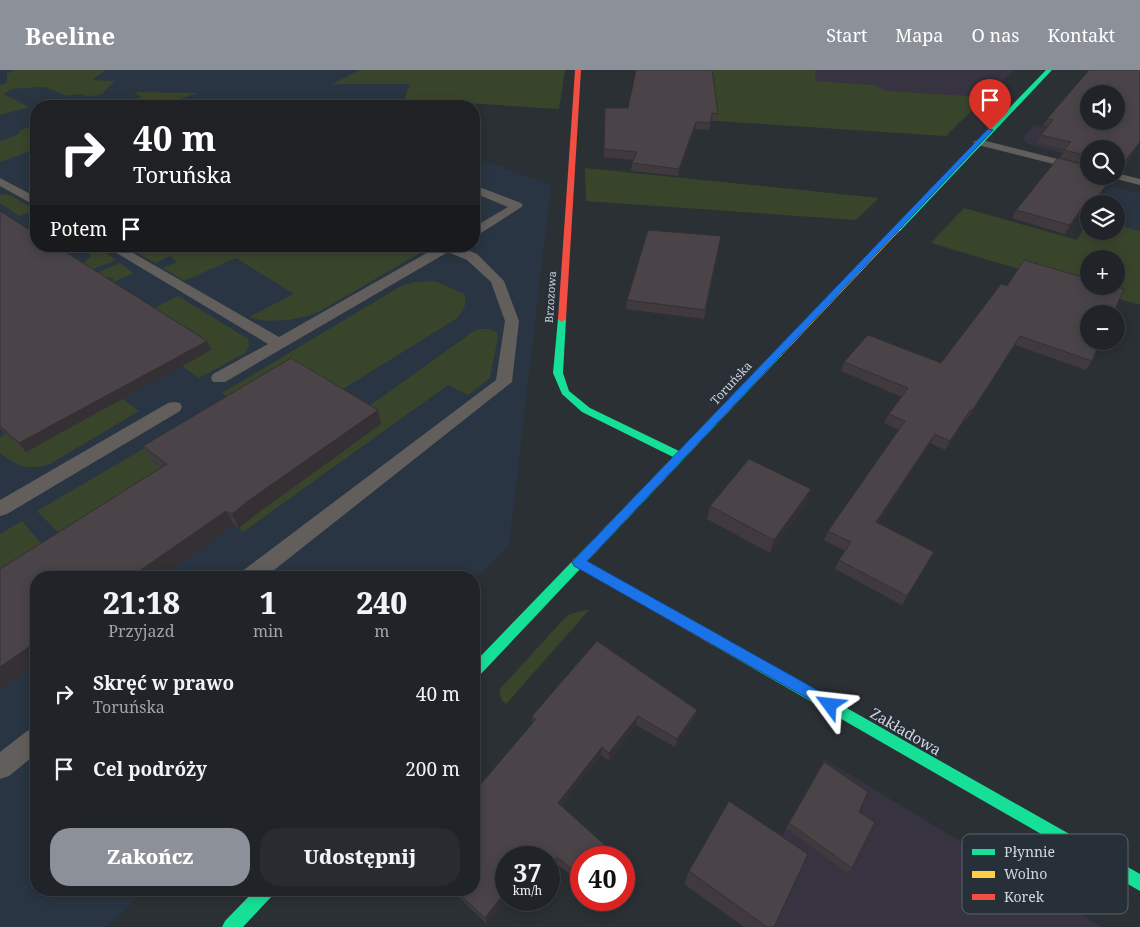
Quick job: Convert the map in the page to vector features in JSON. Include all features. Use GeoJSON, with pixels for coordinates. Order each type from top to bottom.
{"type":"FeatureCollection","features":[{"type":"Feature","properties":{"kind":"street","name":"Brzozowa"},"geometry":{"type":"LineString","coordinates":[[578,70],[558,373],[565,392],[586,410],[680,456]]}},
{"type":"Feature","properties":{"kind":"street","name":"Toruńska"},"geometry":{"type":"LineString","coordinates":[[480,666],[1048,70]]}},
{"type":"Feature","properties":{"kind":"street","name":"Zakładowa"},"geometry":{"type":"LineString","coordinates":[[578,562],[649,600],[1055,834]]}},
{"type":"Feature","properties":{"kind":"street","name":"Zakładowa"},"geometry":{"type":"LineString","coordinates":[[1128,876],[1140,883]]}},
{"type":"Feature","properties":{"kind":"street"},"geometry":{"type":"LineString","coordinates":[[231,927],[260,896]]}},
{"type":"Feature","properties":{"kind":"lane"},"geometry":{"type":"LineString","coordinates":[[978,142],[1080,168]]}},
{"type":"Feature","properties":{"kind":"lane"},"geometry":{"type":"LineString","coordinates":[[1125,178],[1140,182]]}},
{"type":"Feature","properties":{"kind":"lane"},"geometry":{"type":"LineString","coordinates":[[0,181],[30,199]]}},
{"type":"Feature","properties":{"kind":"lane"},"geometry":{"type":"LineString","coordinates":[[18,192],[30,188]]}},
{"type":"Feature","properties":{"kind":"lane"},"geometry":{"type":"LineString","coordinates":[[480,191],[518,206],[480,228]]}},
{"type":"Feature","properties":{"kind":"lane"},"geometry":{"type":"LineString","coordinates":[[121,252],[279,344]]}},
{"type":"Feature","properties":{"kind":"lane"},"geometry":{"type":"LineString","coordinates":[[219,378],[439,252]]}},
{"type":"Feature","properties":{"kind":"lane"},"geometry":{"type":"LineString","coordinates":[[257,571],[504,382],[512,321],[497,281],[472,257],[462,252]]}},
{"type":"Feature","properties":{"kind":"lane"},"geometry":{"type":"LineString","coordinates":[[1,506],[174,407]]}},
{"type":"Feature","properties":{"kind":"lane"},"geometry":{"type":"LineString","coordinates":[[0,767],[30,744]]}},
{"type":"Feature","properties":{"kind":"shaded area"},"geometry":{"type":"Polygon","coordinates":[[[0,70],[417,70],[403,100],[30,100],[30,252],[480,252],[480,159],[551,185],[509,546],[480,574],[480,571],[30,571],[30,896],[139,896],[106,927],[0,927],[0,70]]]}},
{"type":"Feature","properties":{"kind":"shaded area"},"geometry":{"type":"Polygon","coordinates":[[[815,70],[1014,70],[946,136],[875,85],[816,81],[815,70]]]}},
{"type":"Feature","properties":{"kind":"shaded area"},"geometry":{"type":"Polygon","coordinates":[[[1034,125],[1098,140],[1080,140],[1080,158],[1028,144],[1022,139],[1034,125]]]}},
{"type":"Feature","properties":{"kind":"shaded area"},"geometry":{"type":"Polygon","coordinates":[[[1125,146],[1136,149],[1125,169],[1125,146]]]}},
{"type":"Feature","properties":{"kind":"shaded area"},"geometry":{"type":"Polygon","coordinates":[[[1110,186],[1140,193],[1140,231],[1125,227],[1125,195],[1104,195],[1110,186]]]}},
{"type":"Feature","properties":{"kind":"shaded area"},"geometry":{"type":"Polygon","coordinates":[[[824,759],[962,842],[962,914],[1080,914],[1102,927],[746,927],[786,828],[824,759]]]}},
{"type":"Feature","properties":{"kind":"green space"},"geometry":{"type":"Polygon","coordinates":[[[14,70],[106,70],[92,80],[115,81],[103,93],[92,96],[82,94],[67,96],[45,87],[12,89],[3,94],[30,107],[0,115],[0,85],[7,83],[7,74],[14,70]]]}},
{"type":"Feature","properties":{"kind":"green space"},"geometry":{"type":"Polygon","coordinates":[[[360,70],[565,70],[559,109],[480,104],[480,100],[404,99],[410,84],[332,84],[360,70]]]}},
{"type":"Feature","properties":{"kind":"green space"},"geometry":{"type":"Polygon","coordinates":[[[636,70],[815,70],[816,81],[875,85],[886,91],[985,97],[946,136],[717,121],[711,74],[636,70]]]}},
{"type":"Feature","properties":{"kind":"green space"},"geometry":{"type":"Polygon","coordinates":[[[134,93],[197,93],[177,100],[132,100],[142,97],[134,93]]]}},
{"type":"Feature","properties":{"kind":"green space"},"geometry":{"type":"Polygon","coordinates":[[[30,127],[30,151],[0,162],[0,141],[17,135],[21,130],[30,127]]]}},
{"type":"Feature","properties":{"kind":"green space"},"geometry":{"type":"Polygon","coordinates":[[[585,168],[879,198],[856,220],[586,201],[585,168]]]}},
{"type":"Feature","properties":{"kind":"green space"},"geometry":{"type":"Polygon","coordinates":[[[0,195],[12,196],[30,207],[30,212],[19,216],[0,203],[0,195]]]}},
{"type":"Feature","properties":{"kind":"green space"},"geometry":{"type":"Polygon","coordinates":[[[964,208],[1077,240],[1080,235],[1080,240],[1125,240],[1125,227],[1140,231],[1140,305],[1106,295],[1125,295],[1125,250],[1080,250],[1080,287],[931,243],[964,208]]]}},
{"type":"Feature","properties":{"kind":"green space"},"geometry":{"type":"Polygon","coordinates":[[[90,252],[104,252],[116,260],[86,272],[79,267],[91,257],[90,252]]]}},
{"type":"Feature","properties":{"kind":"green space"},"geometry":{"type":"Polygon","coordinates":[[[135,252],[422,252],[322,310],[308,316],[288,320],[266,321],[249,317],[294,294],[236,258],[184,281],[163,268],[177,262],[170,256],[155,263],[135,252]]]}},
{"type":"Feature","properties":{"kind":"green space"},"geometry":{"type":"Polygon","coordinates":[[[120,263],[133,273],[108,285],[114,279],[92,275],[120,263]]]}},
{"type":"Feature","properties":{"kind":"green space"},"geometry":{"type":"Polygon","coordinates":[[[435,281],[464,294],[464,308],[456,319],[333,395],[241,406],[222,393],[403,285],[435,281]]]}},
{"type":"Feature","properties":{"kind":"green space"},"geometry":{"type":"Polygon","coordinates":[[[178,296],[248,339],[249,345],[245,353],[199,378],[182,366],[212,349],[148,311],[178,296]]]}},
{"type":"Feature","properties":{"kind":"green space"},"geometry":{"type":"Polygon","coordinates":[[[491,329],[497,333],[498,337],[490,378],[468,395],[448,385],[243,532],[239,528],[361,412],[474,331],[491,329]]]}},
{"type":"Feature","properties":{"kind":"green space"},"geometry":{"type":"Polygon","coordinates":[[[123,399],[139,411],[48,465],[22,466],[0,453],[0,437],[7,433],[123,399]]]}},
{"type":"Feature","properties":{"kind":"green space"},"geometry":{"type":"Polygon","coordinates":[[[201,415],[151,460],[175,479],[71,545],[37,511],[201,415]]]}},
{"type":"Feature","properties":{"kind":"green space"},"geometry":{"type":"Polygon","coordinates":[[[22,521],[53,557],[0,591],[0,534],[22,521]]]}},
{"type":"Feature","properties":{"kind":"green space"},"geometry":{"type":"Polygon","coordinates":[[[590,609],[506,704],[502,701],[499,690],[562,621],[570,614],[590,609]]]}},
{"type":"Feature","properties":{"kind":"building"},"geometry":{"type":"Polygon","coordinates":[[[636,70],[712,70],[718,114],[712,113],[710,123],[696,122],[679,169],[632,163],[637,152],[604,149],[605,108],[628,108],[636,70]]]}},
{"type":"Feature","properties":{"kind":"building"},"geometry":{"type":"Polygon","coordinates":[[[1089,70],[1140,70],[1140,142],[1125,161],[1125,140],[1080,140],[1080,154],[1064,150],[1071,142],[1041,135],[1053,120],[1047,119],[1089,70]]]}},
{"type":"Feature","properties":{"kind":"building"},"geometry":{"type":"Polygon","coordinates":[[[1058,158],[1080,164],[1080,185],[1106,185],[1099,195],[1080,195],[1080,210],[1070,225],[1016,210],[1058,158]]]}},
{"type":"Feature","properties":{"kind":"building"},"geometry":{"type":"Polygon","coordinates":[[[0,211],[30,230],[30,252],[66,252],[207,341],[19,443],[0,426],[0,211]]]}},
{"type":"Feature","properties":{"kind":"building"},"geometry":{"type":"Polygon","coordinates":[[[648,230],[721,236],[705,310],[627,300],[648,230]]]}},
{"type":"Feature","properties":{"kind":"building"},"geometry":{"type":"Polygon","coordinates":[[[1024,260],[1080,276],[1080,295],[1121,295],[1117,305],[1080,305],[1080,350],[1096,350],[1092,361],[1020,336],[972,411],[971,409],[950,441],[935,434],[876,522],[934,552],[907,596],[839,560],[851,542],[828,531],[905,421],[889,414],[908,388],[844,362],[868,335],[941,363],[1001,284],[1007,286],[1024,260]]]}},
{"type":"Feature","properties":{"kind":"building"},"geometry":{"type":"Polygon","coordinates":[[[291,358],[378,410],[232,514],[226,511],[139,571],[30,571],[30,646],[0,667],[0,569],[167,464],[143,446],[291,358]]]}},
{"type":"Feature","properties":{"kind":"building"},"geometry":{"type":"Polygon","coordinates":[[[749,459],[811,489],[774,540],[710,506],[749,459]]]}},
{"type":"Feature","properties":{"kind":"building"},"geometry":{"type":"Polygon","coordinates":[[[597,641],[697,710],[677,739],[638,716],[609,753],[602,747],[558,803],[606,846],[570,846],[570,868],[560,860],[560,846],[495,846],[495,905],[485,918],[461,896],[480,896],[480,785],[536,719],[532,716],[597,641]]]}},
{"type":"Feature","properties":{"kind":"building"},"geometry":{"type":"Polygon","coordinates":[[[824,762],[868,792],[859,812],[875,822],[852,868],[789,823],[824,762]]]}},
{"type":"Feature","properties":{"kind":"building"},"geometry":{"type":"Polygon","coordinates":[[[729,801],[808,854],[774,927],[767,927],[689,871],[729,801]]]}},
{"type":"Feature","properties":{"kind":"traffic: fast"},"geometry":{"type":"LineString","coordinates":[[897,229],[1049,70]]}},
{"type":"Feature","properties":{"kind":"traffic: fast"},"geometry":{"type":"LineString","coordinates":[[562,319],[558,373],[565,392],[586,410],[681,456]]}},
{"type":"Feature","properties":{"kind":"traffic: fast"},"geometry":{"type":"LineString","coordinates":[[480,666],[777,355]]}},
{"type":"Feature","properties":{"kind":"traffic: fast"},"geometry":{"type":"LineString","coordinates":[[716,640],[1055,834]]}},
{"type":"Feature","properties":{"kind":"traffic: fast"},"geometry":{"type":"LineString","coordinates":[[1128,876],[1140,883]]}},
{"type":"Feature","properties":{"kind":"traffic: fast"},"geometry":{"type":"LineString","coordinates":[[231,927],[260,896]]}},
{"type":"Feature","properties":{"kind":"traffic: slow"},"geometry":{"type":"LineString","coordinates":[[777,355],[897,229]]}},
{"type":"Feature","properties":{"kind":"traffic: slow"},"geometry":{"type":"LineString","coordinates":[[578,562],[716,640]]}},
{"type":"Feature","properties":{"kind":"traffic: jam"},"geometry":{"type":"LineString","coordinates":[[562,319],[578,70]]}},
{"type":"Feature","properties":{"kind":"route"},"geometry":{"type":"LineString","coordinates":[[830,705],[578,562],[990,130]]}}]}
